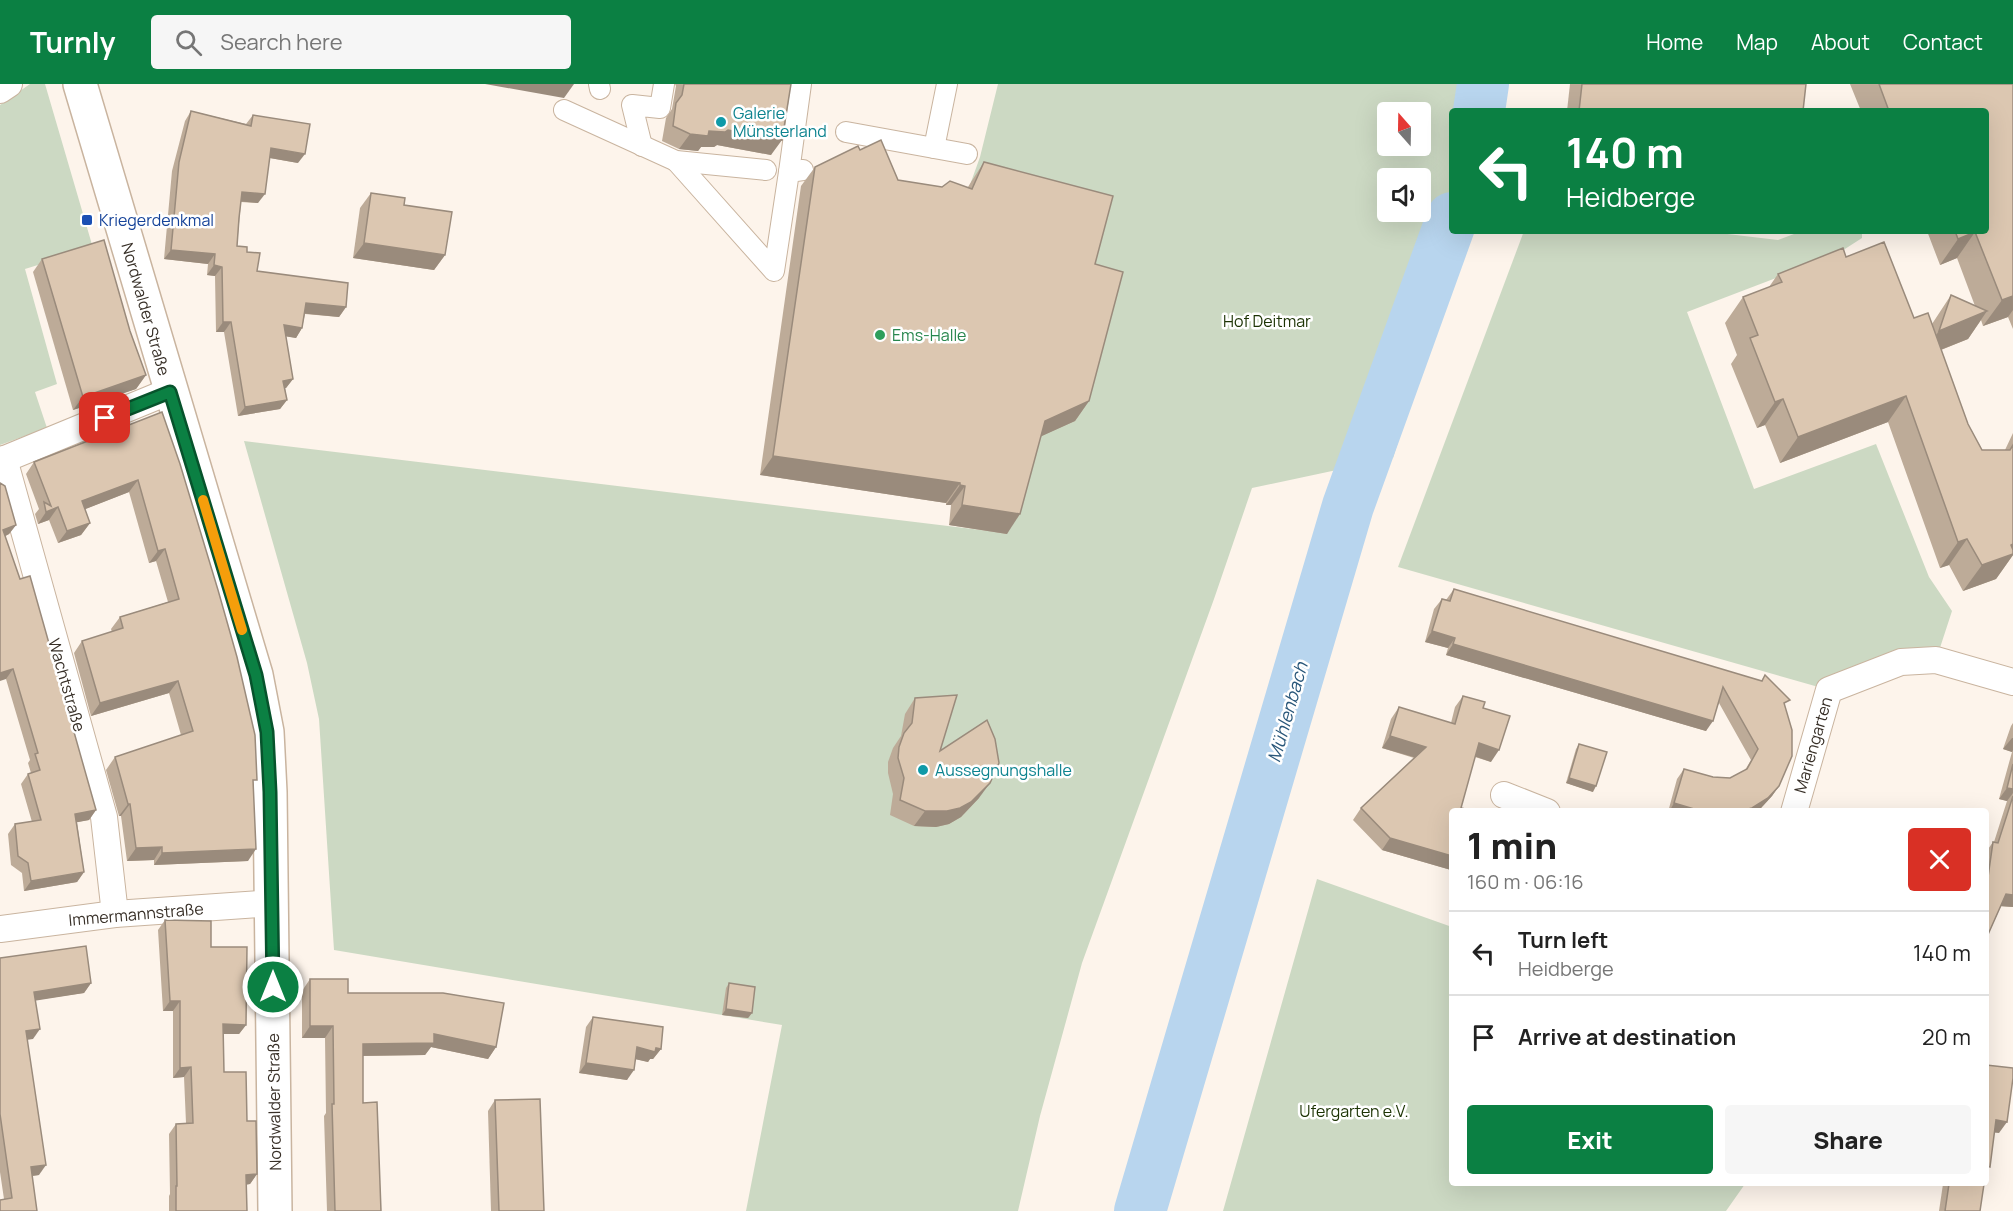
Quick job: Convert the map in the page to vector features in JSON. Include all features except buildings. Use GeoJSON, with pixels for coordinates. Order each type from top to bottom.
{"type":"FeatureCollection","features":[{"type":"Feature","properties":{"kind":"main road","name":"Nordwalder Straße"},"geometry":{"type":"LineString","coordinates":[[80,84],[256,675],[267,732],[273,903],[275,1211]]}},
{"type":"Feature","properties":{"kind":"street"},"geometry":{"type":"LineString","coordinates":[[0,90],[9,84]]}},
{"type":"Feature","properties":{"kind":"street"},"geometry":{"type":"LineString","coordinates":[[642,146],[632,105],[660,108],[664,84]]}},
{"type":"Feature","properties":{"kind":"street"},"geometry":{"type":"LineString","coordinates":[[676,161],[774,271],[796,171],[801,84]]}},
{"type":"Feature","properties":{"kind":"street"},"geometry":{"type":"LineString","coordinates":[[934,148],[947,84]]}},
{"type":"Feature","properties":{"kind":"street"},"geometry":{"type":"LineString","coordinates":[[564,110],[676,161],[766,170]]}},
{"type":"Feature","properties":{"kind":"street"},"geometry":{"type":"LineString","coordinates":[[846,132],[967,154]]}},
{"type":"Feature","properties":{"kind":"street"},"geometry":{"type":"LineString","coordinates":[[2,460],[170,392]]}},
{"type":"Feature","properties":{"kind":"street","name":"Wachtstraße"},"geometry":{"type":"LineString","coordinates":[[2,460],[104,817],[116,914]]}},
{"type":"Feature","properties":{"kind":"street","name":"Mariengarten"},"geometry":{"type":"LineString","coordinates":[[1795,808],[1829,690],[1901,662],[1936,660],[2013,682]]}},
{"type":"Feature","properties":{"kind":"street"},"geometry":{"type":"LineString","coordinates":[[1504,795],[1537,808]]}},
{"type":"Feature","properties":{"kind":"street","name":"Immermannstraße"},"geometry":{"type":"LineString","coordinates":[[0,929],[116,914],[273,903]]}},
{"type":"Feature","properties":{"kind":"green space"},"geometry":{"type":"Polygon","coordinates":[[[30,84],[45,84],[93,248],[25,269],[57,384],[35,392],[47,428],[0,445],[0,105],[30,84]]]}},
{"type":"Feature","properties":{"kind":"green space","name":"Hof Deitmar"},"geometry":{"type":"Polygon","coordinates":[[[998,84],[1494,84],[1493,108],[1449,108],[1449,234],[1462,234],[1393,458],[1252,488],[1082,963],[1040,1116],[1018,1211],[746,1211],[782,1025],[334,950],[319,719],[307,663],[244,441],[1006,533],[971,182],[980,157],[998,84]]]}},
{"type":"Feature","properties":{"kind":"green space"},"geometry":{"type":"Polygon","coordinates":[[[1523,234],[1727,234],[1778,240],[1794,234],[1862,234],[1862,238],[1834,256],[1687,312],[1754,489],[1876,444],[1929,577],[1952,611],[1936,660],[1829,690],[1398,567],[1523,234]]]}},
{"type":"Feature","properties":{"kind":"green space","name":"Ufergarten e.V."},"geometry":{"type":"Polygon","coordinates":[[[1317,879],[1449,926],[1449,1186],[1744,1186],[1726,1211],[1223,1211],[1317,879]]]}},
{"type":"Feature","properties":{"kind":"waterway","name":"Mühlenbach"},"geometry":{"type":"LineString","coordinates":[[1479,108],[1483,84]]}},
{"type":"Feature","properties":{"kind":"waterway","name":"Mühlenbach"},"geometry":{"type":"LineString","coordinates":[[1140,1211],[1348,506],[1449,226]]}},
{"type":"Feature","properties":{"kind":"slow traffic"},"geometry":{"type":"LineString","coordinates":[[203,500],[242,630]]}},
{"type":"Feature","properties":{"kind":"place","name":"Galerie Münsterland"},"geometry":{"type":"Point","coordinates":[721,122]}},
{"type":"Feature","properties":{"kind":"place","name":"Kriegerdenkmal"},"geometry":{"type":"Point","coordinates":[87,220]}},
{"type":"Feature","properties":{"kind":"place","name":"Ems-Halle"},"geometry":{"type":"Point","coordinates":[880,335]}},
{"type":"Feature","properties":{"kind":"place","name":"Aussegnungshalle"},"geometry":{"type":"Point","coordinates":[923,770]}},
{"type":"Feature","properties":{"kind":"route"},"geometry":{"type":"LineString","coordinates":[[105,418],[170,392],[256,675],[267,732],[273,903],[273,987]]}}]}
